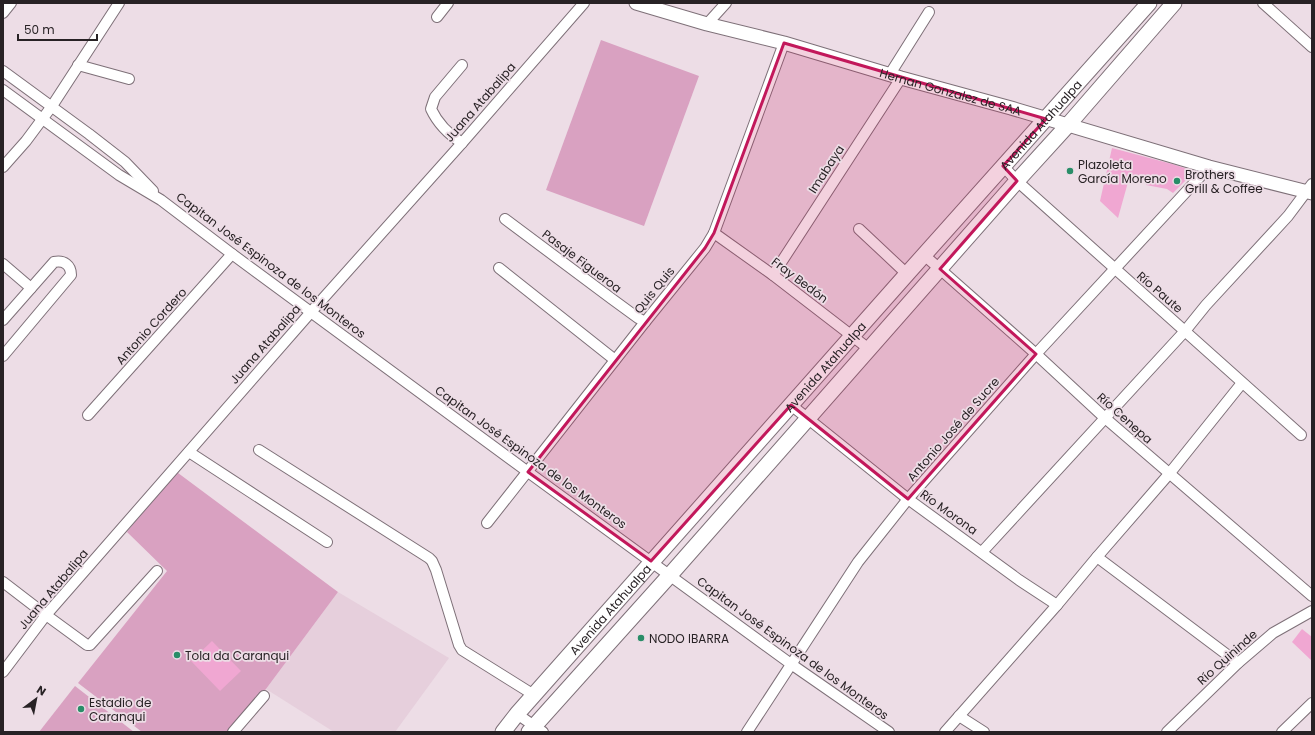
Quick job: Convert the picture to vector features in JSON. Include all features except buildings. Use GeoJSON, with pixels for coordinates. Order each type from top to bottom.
{"type":"FeatureCollection","features":[{"type":"Feature","properties":{"kind":"main road","name":"Avenida Atahualpa"},"geometry":{"type":"LineString","coordinates":[[503,732],[517,714],[652,561],[1149,3]]}},
{"type":"Feature","properties":{"kind":"main road","name":"Avenida Atahualpa"},"geometry":{"type":"LineString","coordinates":[[535,730],[808,417],[1017,181],[1068,126],[1174,3]]}},
{"type":"Feature","properties":{"kind":"street"},"geometry":{"type":"LineString","coordinates":[[3,13],[11,3]]}},
{"type":"Feature","properties":{"kind":"street"},"geometry":{"type":"LineString","coordinates":[[3,167],[26,141],[52,106],[119,3]]}},
{"type":"Feature","properties":{"kind":"street"},"geometry":{"type":"LineString","coordinates":[[437,17],[448,3]]}},
{"type":"Feature","properties":{"kind":"street","name":"Juana Atabalipa"},"geometry":{"type":"LineString","coordinates":[[3,672],[46,616],[311,312],[462,143],[584,3]]}},
{"type":"Feature","properties":{"kind":"street","name":"Hernan Gonzalez de SAA"},"geometry":{"type":"LineString","coordinates":[[636,3],[708,24],[784,43],[1209,167],[1310,189]]}},
{"type":"Feature","properties":{"kind":"street"},"geometry":{"type":"LineString","coordinates":[[708,24],[726,3]]}},
{"type":"Feature","properties":{"kind":"street"},"geometry":{"type":"LineString","coordinates":[[1263,3],[1312,47]]}},
{"type":"Feature","properties":{"kind":"street","name":"Imabaya"},"geometry":{"type":"LineString","coordinates":[[773,275],[896,76],[929,12]]}},
{"type":"Feature","properties":{"kind":"street","name":"Quis Quis"},"geometry":{"type":"LineString","coordinates":[[487,523],[705,248],[714,233],[784,43]]}},
{"type":"Feature","properties":{"kind":"street"},"geometry":{"type":"LineString","coordinates":[[78,65],[128,79]]}},
{"type":"Feature","properties":{"kind":"street"},"geometry":{"type":"LineString","coordinates":[[462,65],[435,97],[430,109],[438,122],[451,136],[462,143]]}},
{"type":"Feature","properties":{"kind":"street","name":"Capitan José Espinoza de los Monteros"},"geometry":{"type":"LineString","coordinates":[[3,71],[52,106],[125,162],[161,200]]}},
{"type":"Feature","properties":{"kind":"street","name":"Capitan José Espinoza de los Monteros"},"geometry":{"type":"LineString","coordinates":[[3,90],[119,175],[161,200],[528,472],[652,561],[791,664],[889,732]]}},
{"type":"Feature","properties":{"kind":"street","name":"Río Paute"},"geometry":{"type":"LineString","coordinates":[[1003,166],[1017,181],[1114,269],[1301,435]]}},
{"type":"Feature","properties":{"kind":"street","name":"Antonio José de Sucre"},"geometry":{"type":"LineString","coordinates":[[747,732],[858,562],[908,499],[1036,354],[1209,167]]}},
{"type":"Feature","properties":{"kind":"street"},"geometry":{"type":"LineString","coordinates":[[982,552],[1288,216],[1310,189]]}},
{"type":"Feature","properties":{"kind":"street","name":"Pasaje Figueroa"},"geometry":{"type":"LineString","coordinates":[[506,219],[645,322]]}},
{"type":"Feature","properties":{"kind":"street"},"geometry":{"type":"LineString","coordinates":[[859,229],[907,274]]}},
{"type":"Feature","properties":{"kind":"street","name":"Fray Bedón"},"geometry":{"type":"LineString","coordinates":[[714,233],[773,275],[869,349]]}},
{"type":"Feature","properties":{"kind":"street","name":"Antonio Cordero"},"geometry":{"type":"LineString","coordinates":[[88,415],[232,254]]}},
{"type":"Feature","properties":{"kind":"street","name":"Río Cenepa"},"geometry":{"type":"LineString","coordinates":[[924,255],[1036,354],[1105,418],[1312,596]]}},
{"type":"Feature","properties":{"kind":"street"},"geometry":{"type":"LineString","coordinates":[[3,320],[54,262],[65,262],[69,266],[71,275],[3,356]]}},
{"type":"Feature","properties":{"kind":"street"},"geometry":{"type":"LineString","coordinates":[[3,264],[31,288]]}},
{"type":"Feature","properties":{"kind":"street"},"geometry":{"type":"LineString","coordinates":[[499,268],[615,360]]}},
{"type":"Feature","properties":{"kind":"street"},"geometry":{"type":"LineString","coordinates":[[945,732],[1057,605],[1169,474],[1242,383]]}},
{"type":"Feature","properties":{"kind":"street","name":"Río Morona"},"geometry":{"type":"LineString","coordinates":[[791,405],[808,417],[908,499],[1019,580],[1057,605]]}},
{"type":"Feature","properties":{"kind":"street"},"geometry":{"type":"LineString","coordinates":[[259,450],[429,558],[436,570],[459,645],[462,650],[534,695]]}},
{"type":"Feature","properties":{"kind":"street"},"geometry":{"type":"LineString","coordinates":[[189,452],[327,542]]}},
{"type":"Feature","properties":{"kind":"street"},"geometry":{"type":"LineString","coordinates":[[1097,557],[1238,663]]}},
{"type":"Feature","properties":{"kind":"street"},"geometry":{"type":"LineString","coordinates":[[3,582],[46,616],[90,645],[156,571]]}},
{"type":"Feature","properties":{"kind":"street","name":"Río Quininde"},"geometry":{"type":"LineString","coordinates":[[1167,732],[1238,663],[1273,633],[1312,611]]}},
{"type":"Feature","properties":{"kind":"street"},"geometry":{"type":"LineString","coordinates":[[234,732],[264,696]]}},
{"type":"Feature","properties":{"kind":"street"},"geometry":{"type":"LineString","coordinates":[[1282,732],[1312,703]]}},
{"type":"Feature","properties":{"kind":"street"},"geometry":{"type":"LineString","coordinates":[[517,714],[535,730]]}},
{"type":"Feature","properties":{"kind":"street"},"geometry":{"type":"LineString","coordinates":[[959,716],[984,732]]}},
{"type":"Feature","properties":{"kind":"highlighted area"},"geometry":{"type":"Polygon","coordinates":[[[784,43],[1046,119],[1003,166],[1017,181],[940,269],[1036,354],[908,499],[791,405],[651,561],[528,472],[705,248],[714,233],[784,43]]]}},
{"type":"Feature","properties":{"kind":"shaded area"},"geometry":{"type":"Polygon","coordinates":[[[601,40],[699,76],[644,226],[546,190],[601,40]]]}},
{"type":"Feature","properties":{"kind":"shaded area"},"geometry":{"type":"Polygon","coordinates":[[[174,470],[338,592],[266,689],[227,732],[142,732],[78,683],[167,571],[127,532],[174,470]]]}},
{"type":"Feature","properties":{"kind":"shaded area"},"geometry":{"type":"Polygon","coordinates":[[[338,592],[449,658],[395,732],[334,732],[266,689],[338,592]]]}},
{"type":"Feature","properties":{"kind":"shaded area","name":"Estadio de Caranqui"},"geometry":{"type":"Polygon","coordinates":[[[75,686],[134,732],[39,732],[75,686]]]}},
{"type":"Feature","properties":{"kind":"place","name":"Plazoleta García Moreno"},"geometry":{"type":"Point","coordinates":[1070,171]}},
{"type":"Feature","properties":{"kind":"place","name":"Brothers Grill & Coffee"},"geometry":{"type":"Point","coordinates":[1177,181]}},
{"type":"Feature","properties":{"kind":"place","name":"NODO IBARRA"},"geometry":{"type":"Point","coordinates":[641,638]}},
{"type":"Feature","properties":{"kind":"place","name":"Tola da Caranqui"},"geometry":{"type":"Point","coordinates":[177,655]}},
{"type":"Feature","properties":{"kind":"place","name":"Estadio de Caranqui"},"geometry":{"type":"Point","coordinates":[81,709]}}]}
